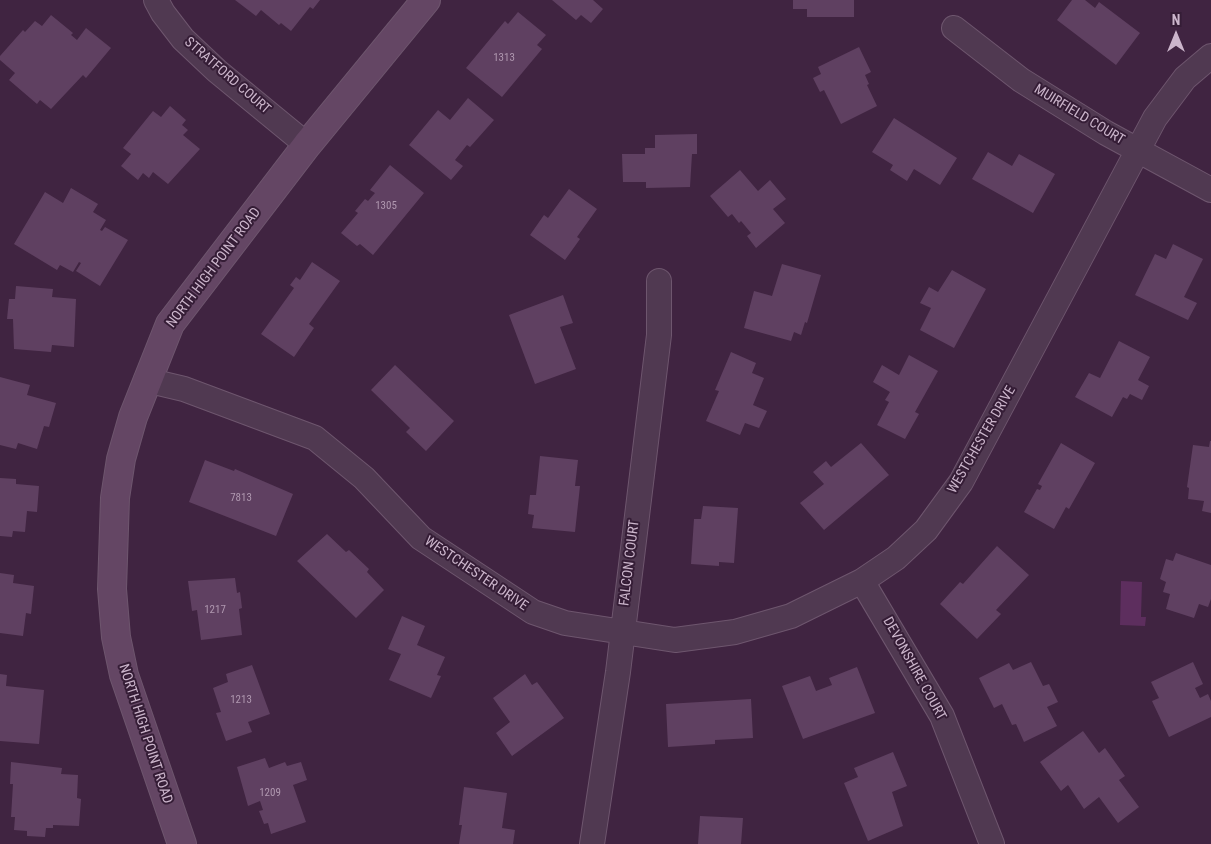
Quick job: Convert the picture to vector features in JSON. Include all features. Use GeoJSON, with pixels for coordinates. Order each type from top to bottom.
{"type":"FeatureCollection","features":[{"type":"Feature","properties":{"kind":"street","name":"STRATFORD COURT"},"geometry":{"type":"LineString","coordinates":[[156,0],[163,13],[183,39],[217,71],[308,145]]}},
{"type":"Feature","properties":{"kind":"street","name":"NORTH HIGH POINT ROAD"},"geometry":{"type":"LineString","coordinates":[[182,844],[124,675],[116,637],[112,589],[115,498],[121,459],[146,380],[170,324],[308,145],[426,0]]}},
{"type":"Feature","properties":{"kind":"street","name":"MUIRFIELD COURT"},"geometry":{"type":"LineString","coordinates":[[954,28],[1021,80],[1138,151],[1211,190]]}},
{"type":"Feature","properties":{"kind":"street","name":"WESTCHESTER DRIVE"},"geometry":{"type":"LineString","coordinates":[[146,380],[184,389],[315,438],[364,478],[422,538],[533,612],[565,623],[622,634],[674,640],[735,632],[792,616],[862,581],[896,558],[926,530],[961,482],[1155,118],[1179,86],[1211,56]]}},
{"type":"Feature","properties":{"kind":"street","name":"FALCON COURT"},"geometry":{"type":"LineString","coordinates":[[592,844],[618,672],[659,335],[659,281]]}},
{"type":"Feature","properties":{"kind":"street","name":"DEVONSHIRE COURT"},"geometry":{"type":"LineString","coordinates":[[862,581],[942,716],[992,844]]}},
{"type":"Feature","properties":{"kind":"shaded area"},"geometry":{"type":"Polygon","coordinates":[[[1121,581],[1142,582],[1141,617],[1146,617],[1145,626],[1120,625],[1121,581]]]}},
{"type":"Feature","properties":{"kind":"building"},"geometry":{"type":"Polygon","coordinates":[[[235,0],[320,0],[313,9],[310,7],[291,31],[281,23],[279,25],[261,10],[256,16],[235,0]]]}},
{"type":"Feature","properties":{"kind":"building"},"geometry":{"type":"Polygon","coordinates":[[[552,0],[593,0],[603,9],[591,23],[581,15],[576,20],[552,0]]]}},
{"type":"Feature","properties":{"kind":"building"},"geometry":{"type":"Polygon","coordinates":[[[793,0],[854,0],[854,17],[807,17],[807,9],[793,9],[793,0]]]}},
{"type":"Feature","properties":{"kind":"building"},"geometry":{"type":"Polygon","coordinates":[[[1072,0],[1085,0],[1095,8],[1099,2],[1140,33],[1116,65],[1057,20],[1072,0]]]}},
{"type":"Feature","properties":{"kind":"building"},"geometry":{"type":"Polygon","coordinates":[[[518,12],[546,35],[537,45],[542,49],[502,97],[466,68],[505,21],[508,24],[518,12]]]}},
{"type":"Feature","properties":{"kind":"building"},"geometry":{"type":"Polygon","coordinates":[[[51,15],[73,33],[71,35],[77,40],[86,28],[111,48],[86,78],[83,75],[51,109],[40,100],[37,104],[9,80],[15,73],[0,60],[0,56],[23,30],[25,32],[35,21],[42,26],[51,15]]]}},
{"type":"Feature","properties":{"kind":"building"},"geometry":{"type":"Polygon","coordinates":[[[859,47],[871,72],[865,75],[869,84],[867,85],[877,106],[841,124],[824,90],[820,92],[813,78],[821,74],[818,67],[859,47]]]}},
{"type":"Feature","properties":{"kind":"building"},"geometry":{"type":"Polygon","coordinates":[[[468,98],[494,120],[470,147],[467,145],[455,160],[463,166],[451,180],[409,145],[438,110],[450,120],[468,98]]]}},
{"type":"Feature","properties":{"kind":"building"},"geometry":{"type":"Polygon","coordinates":[[[170,106],[186,120],[182,125],[188,130],[183,135],[200,149],[168,184],[153,172],[149,178],[143,173],[138,180],[121,166],[131,154],[123,148],[153,111],[161,117],[170,106]]]}},
{"type":"Feature","properties":{"kind":"building"},"geometry":{"type":"Polygon","coordinates":[[[894,118],[957,158],[940,185],[914,169],[907,181],[890,170],[893,165],[872,152],[894,118]]]}},
{"type":"Feature","properties":{"kind":"building"},"geometry":{"type":"Polygon","coordinates":[[[697,134],[697,154],[692,154],[690,187],[646,188],[646,182],[623,182],[622,154],[645,154],[645,148],[655,148],[655,135],[697,134]]]}},
{"type":"Feature","properties":{"kind":"building"},"geometry":{"type":"Polygon","coordinates":[[[988,152],[1012,166],[1019,154],[1055,174],[1033,213],[972,179],[988,152]]]}},
{"type":"Feature","properties":{"kind":"building"},"geometry":{"type":"Polygon","coordinates":[[[390,165],[424,193],[373,255],[360,244],[357,246],[341,233],[358,213],[355,211],[365,199],[368,201],[375,193],[370,190],[390,165]]]}},
{"type":"Feature","properties":{"kind":"building"},"geometry":{"type":"Polygon","coordinates":[[[740,170],[758,191],[770,180],[786,199],[773,209],[785,223],[756,248],[747,236],[751,233],[741,221],[739,223],[732,214],[728,217],[710,196],[740,170]]]}},
{"type":"Feature","properties":{"kind":"building"},"geometry":{"type":"Polygon","coordinates":[[[71,188],[98,204],[93,212],[106,220],[100,230],[102,231],[105,227],[128,240],[100,286],[76,271],[81,263],[79,262],[73,272],[60,265],[57,270],[14,244],[45,192],[63,203],[71,188]]]}},
{"type":"Feature","properties":{"kind":"building"},"geometry":{"type":"Polygon","coordinates":[[[569,189],[597,209],[577,237],[580,239],[565,260],[530,235],[544,215],[548,218],[569,189]]]}},
{"type":"Feature","properties":{"kind":"building"},"geometry":{"type":"Polygon","coordinates":[[[1173,244],[1203,259],[1184,297],[1197,303],[1188,320],[1135,295],[1155,254],[1166,259],[1173,244]]]}},
{"type":"Feature","properties":{"kind":"building"},"geometry":{"type":"Polygon","coordinates":[[[312,262],[340,281],[309,324],[314,328],[294,357],[261,334],[294,288],[290,285],[296,277],[300,280],[312,262]]]}},
{"type":"Feature","properties":{"kind":"building"},"geometry":{"type":"Polygon","coordinates":[[[782,264],[821,275],[807,323],[805,322],[801,335],[794,332],[791,341],[744,328],[754,291],[772,296],[782,264]]]}},
{"type":"Feature","properties":{"kind":"building"},"geometry":{"type":"Polygon","coordinates":[[[952,270],[986,289],[954,348],[920,330],[931,308],[920,303],[929,287],[938,292],[952,270]]]}},
{"type":"Feature","properties":{"kind":"building"},"geometry":{"type":"Polygon","coordinates":[[[16,286],[53,289],[52,297],[76,299],[74,347],[52,345],[51,352],[14,349],[13,319],[7,319],[9,299],[15,299],[16,286]]]}},
{"type":"Feature","properties":{"kind":"building"},"geometry":{"type":"Polygon","coordinates":[[[563,295],[573,323],[560,327],[576,369],[535,384],[509,315],[563,295]]]}},
{"type":"Feature","properties":{"kind":"building"},"geometry":{"type":"Polygon","coordinates":[[[1119,341],[1150,357],[1138,380],[1149,386],[1142,400],[1130,394],[1127,399],[1123,397],[1112,417],[1075,397],[1089,373],[1100,378],[1119,341]]]}},
{"type":"Feature","properties":{"kind":"building"},"geometry":{"type":"Polygon","coordinates":[[[731,352],[756,363],[752,373],[764,378],[753,405],[767,411],[759,428],[745,423],[740,435],[706,421],[719,391],[715,390],[731,352]]]}},
{"type":"Feature","properties":{"kind":"building"},"geometry":{"type":"Polygon","coordinates":[[[909,355],[938,371],[915,412],[919,414],[905,439],[877,425],[889,402],[885,400],[890,392],[873,382],[882,365],[899,375],[909,355]]]}},
{"type":"Feature","properties":{"kind":"building"},"geometry":{"type":"Polygon","coordinates":[[[395,365],[454,421],[426,451],[406,432],[410,428],[371,390],[395,365]]]}},
{"type":"Feature","properties":{"kind":"building"},"geometry":{"type":"Polygon","coordinates":[[[0,377],[30,385],[27,395],[56,403],[49,427],[44,426],[37,449],[18,443],[16,449],[0,445],[0,377]]]}},
{"type":"Feature","properties":{"kind":"building"},"geometry":{"type":"Polygon","coordinates":[[[1210,441],[1211,513],[1202,511],[1204,501],[1188,499],[1189,488],[1187,487],[1193,445],[1209,447],[1210,441]]]}},
{"type":"Feature","properties":{"kind":"building"},"geometry":{"type":"Polygon","coordinates":[[[861,443],[889,475],[824,530],[800,503],[824,484],[813,472],[826,461],[831,467],[861,443]]]}},
{"type":"Feature","properties":{"kind":"building"},"geometry":{"type":"Polygon","coordinates":[[[1061,443],[1095,463],[1069,509],[1066,507],[1054,529],[1024,512],[1037,489],[1040,490],[1042,486],[1038,484],[1061,443]]]}},
{"type":"Feature","properties":{"kind":"building"},"geometry":{"type":"Polygon","coordinates":[[[540,456],[578,460],[575,486],[580,486],[575,532],[532,528],[534,515],[528,514],[530,495],[536,495],[540,456]]]}},
{"type":"Feature","properties":{"kind":"building"},"geometry":{"type":"Polygon","coordinates":[[[205,460],[234,471],[235,469],[293,494],[276,536],[189,502],[205,460]]]}},
{"type":"Feature","properties":{"kind":"building"},"geometry":{"type":"Polygon","coordinates":[[[0,478],[16,479],[16,484],[39,486],[37,512],[27,511],[25,532],[13,531],[12,537],[0,536],[0,478]]]}},
{"type":"Feature","properties":{"kind":"building"},"geometry":{"type":"Polygon","coordinates":[[[703,506],[738,508],[734,563],[719,562],[719,566],[691,564],[694,519],[701,519],[703,506]]]}},
{"type":"Feature","properties":{"kind":"building"},"geometry":{"type":"Polygon","coordinates":[[[327,534],[346,552],[349,550],[369,569],[367,572],[384,590],[356,618],[297,561],[327,534]]]}},
{"type":"Feature","properties":{"kind":"building"},"geometry":{"type":"Polygon","coordinates":[[[997,546],[1029,575],[996,610],[1001,614],[977,639],[940,604],[960,582],[963,584],[997,546]]]}},
{"type":"Feature","properties":{"kind":"building"},"geometry":{"type":"Polygon","coordinates":[[[1176,553],[1211,565],[1211,599],[1208,607],[1199,604],[1194,618],[1166,609],[1170,594],[1163,592],[1166,582],[1160,579],[1166,559],[1173,561],[1176,553]]]}},
{"type":"Feature","properties":{"kind":"building"},"geometry":{"type":"Polygon","coordinates":[[[0,573],[14,575],[13,583],[34,586],[31,614],[26,613],[23,636],[0,633],[0,573]]]}},
{"type":"Feature","properties":{"kind":"building"},"geometry":{"type":"Polygon","coordinates":[[[235,578],[237,593],[240,592],[242,608],[239,609],[242,635],[201,640],[197,610],[192,611],[188,581],[235,578]]]}},
{"type":"Feature","properties":{"kind":"building"},"geometry":{"type":"Polygon","coordinates":[[[402,616],[425,626],[417,645],[445,657],[437,675],[441,676],[431,698],[389,680],[401,654],[388,649],[402,616]]]}},
{"type":"Feature","properties":{"kind":"building"},"geometry":{"type":"Polygon","coordinates":[[[1031,662],[1043,686],[1049,684],[1058,702],[1047,707],[1057,726],[1024,742],[1016,724],[1012,725],[1002,704],[994,708],[979,678],[1009,663],[1013,670],[1031,662]]]}},
{"type":"Feature","properties":{"kind":"building"},"geometry":{"type":"Polygon","coordinates":[[[1193,662],[1203,684],[1195,688],[1200,698],[1208,694],[1211,701],[1211,717],[1169,737],[1152,701],[1159,698],[1151,682],[1193,662]]]}},
{"type":"Feature","properties":{"kind":"building"},"geometry":{"type":"Polygon","coordinates":[[[252,665],[270,714],[248,722],[252,732],[226,741],[216,713],[221,712],[213,688],[228,682],[226,674],[252,665]]]}},
{"type":"Feature","properties":{"kind":"building"},"geometry":{"type":"Polygon","coordinates":[[[857,667],[875,713],[803,739],[782,686],[810,676],[816,691],[832,685],[829,678],[857,667]]]}},
{"type":"Feature","properties":{"kind":"building"},"geometry":{"type":"Polygon","coordinates":[[[0,674],[7,675],[6,686],[44,690],[39,744],[0,741],[0,674]]]}},
{"type":"Feature","properties":{"kind":"building"},"geometry":{"type":"Polygon","coordinates":[[[525,674],[532,685],[537,682],[564,718],[512,756],[496,733],[510,722],[493,698],[525,674]]]}},
{"type":"Feature","properties":{"kind":"building"},"geometry":{"type":"Polygon","coordinates":[[[751,699],[753,738],[715,740],[715,744],[668,747],[666,704],[751,699]]]}},
{"type":"Feature","properties":{"kind":"building"},"geometry":{"type":"Polygon","coordinates":[[[1083,731],[1099,753],[1105,748],[1125,776],[1119,780],[1139,807],[1118,823],[1099,797],[1084,809],[1068,785],[1061,791],[1040,762],[1083,731]]]}},
{"type":"Feature","properties":{"kind":"building"},"geometry":{"type":"Polygon","coordinates":[[[893,752],[907,786],[892,792],[903,826],[868,841],[844,783],[858,777],[854,768],[893,752]]]}},
{"type":"Feature","properties":{"kind":"building"},"geometry":{"type":"Polygon","coordinates":[[[265,758],[269,768],[285,762],[287,766],[301,762],[307,780],[293,785],[306,822],[271,834],[268,823],[264,824],[259,811],[263,810],[260,801],[248,806],[237,767],[265,758]]]}},
{"type":"Feature","properties":{"kind":"building"},"geometry":{"type":"Polygon","coordinates":[[[11,762],[62,768],[61,774],[78,775],[77,798],[81,799],[79,826],[53,825],[53,828],[46,828],[45,837],[27,836],[27,831],[14,830],[15,817],[11,817],[13,784],[10,784],[11,762]]]}},
{"type":"Feature","properties":{"kind":"building"},"geometry":{"type":"Polygon","coordinates":[[[464,787],[507,793],[502,828],[515,830],[513,844],[459,844],[462,825],[459,825],[464,787]]]}},
{"type":"Feature","properties":{"kind":"building"},"geometry":{"type":"Polygon","coordinates":[[[700,816],[743,818],[741,844],[698,844],[700,816]]]}}]}
